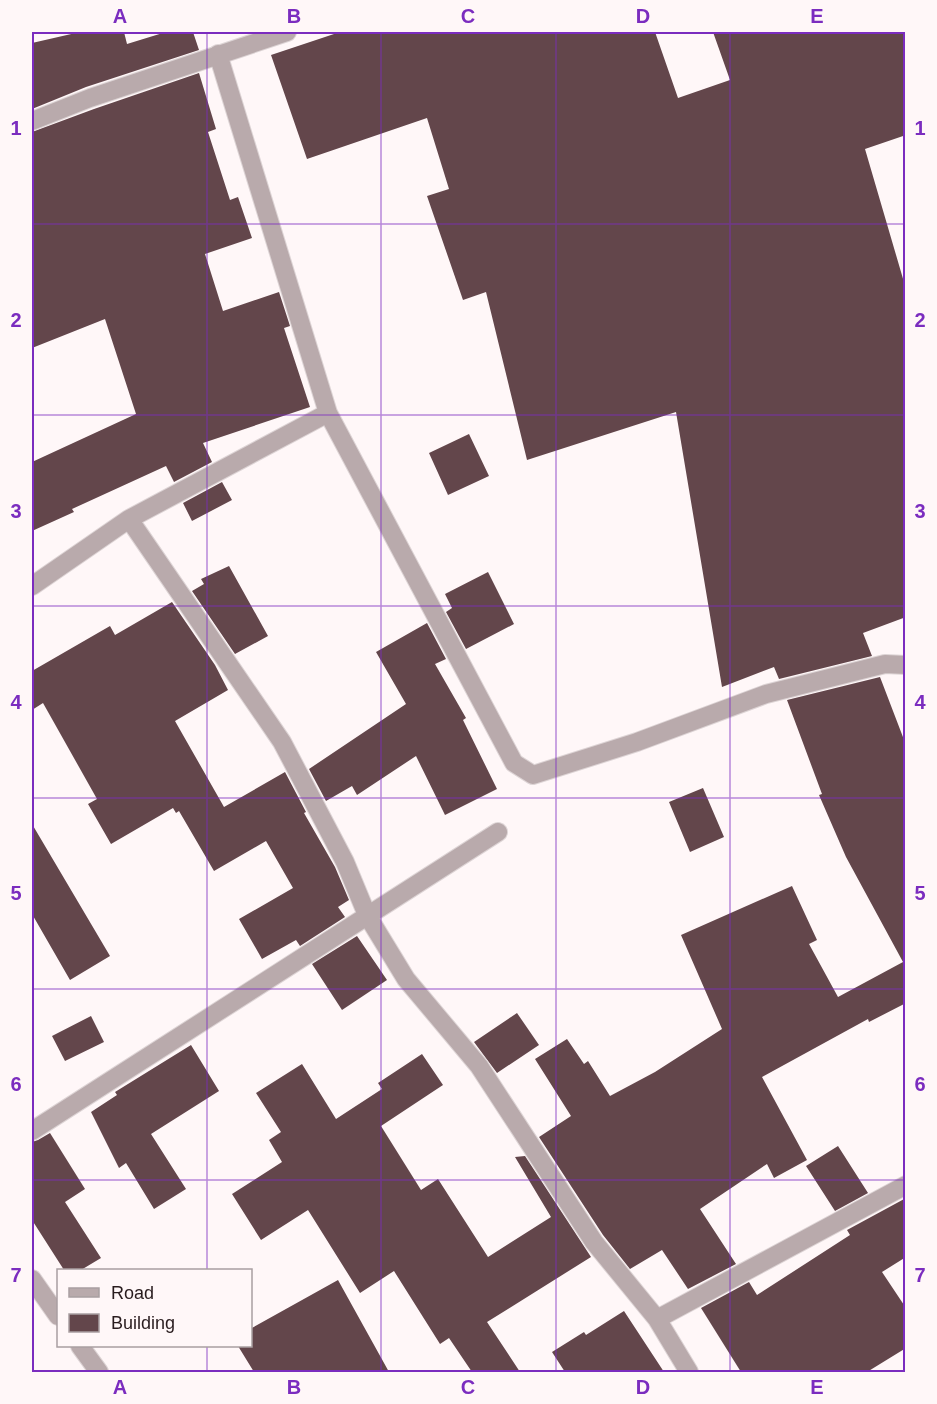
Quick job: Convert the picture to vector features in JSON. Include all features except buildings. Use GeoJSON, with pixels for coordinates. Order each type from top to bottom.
{"type":"FeatureCollection","features":[{"type":"Feature","properties":{"kind":"street"},"geometry":{"type":"LineString","coordinates":[[32,122],[90,98],[287,32]]}},
{"type":"Feature","properties":{"kind":"street"},"geometry":{"type":"LineString","coordinates":[[218,54],[328,413],[514,763],[533,775],[637,742],[766,694],[885,664],[906,665]]}},
{"type":"Feature","properties":{"kind":"street"},"geometry":{"type":"LineString","coordinates":[[32,586],[129,519],[328,413]]}},
{"type":"Feature","properties":{"kind":"street"},"geometry":{"type":"LineString","coordinates":[[129,519],[282,742],[345,862],[367,915],[406,979],[479,1066],[594,1242],[657,1318],[689,1372]]}},
{"type":"Feature","properties":{"kind":"street"},"geometry":{"type":"LineString","coordinates":[[32,1131],[498,831]]}},
{"type":"Feature","properties":{"kind":"street"},"geometry":{"type":"LineString","coordinates":[[657,1318],[906,1185]]}},
{"type":"Feature","properties":{"kind":"street"},"geometry":{"type":"LineString","coordinates":[[32,1279],[57,1315]]}},
{"type":"Feature","properties":{"kind":"street"},"geometry":{"type":"LineString","coordinates":[[81,1347],[99,1372]]}}]}
